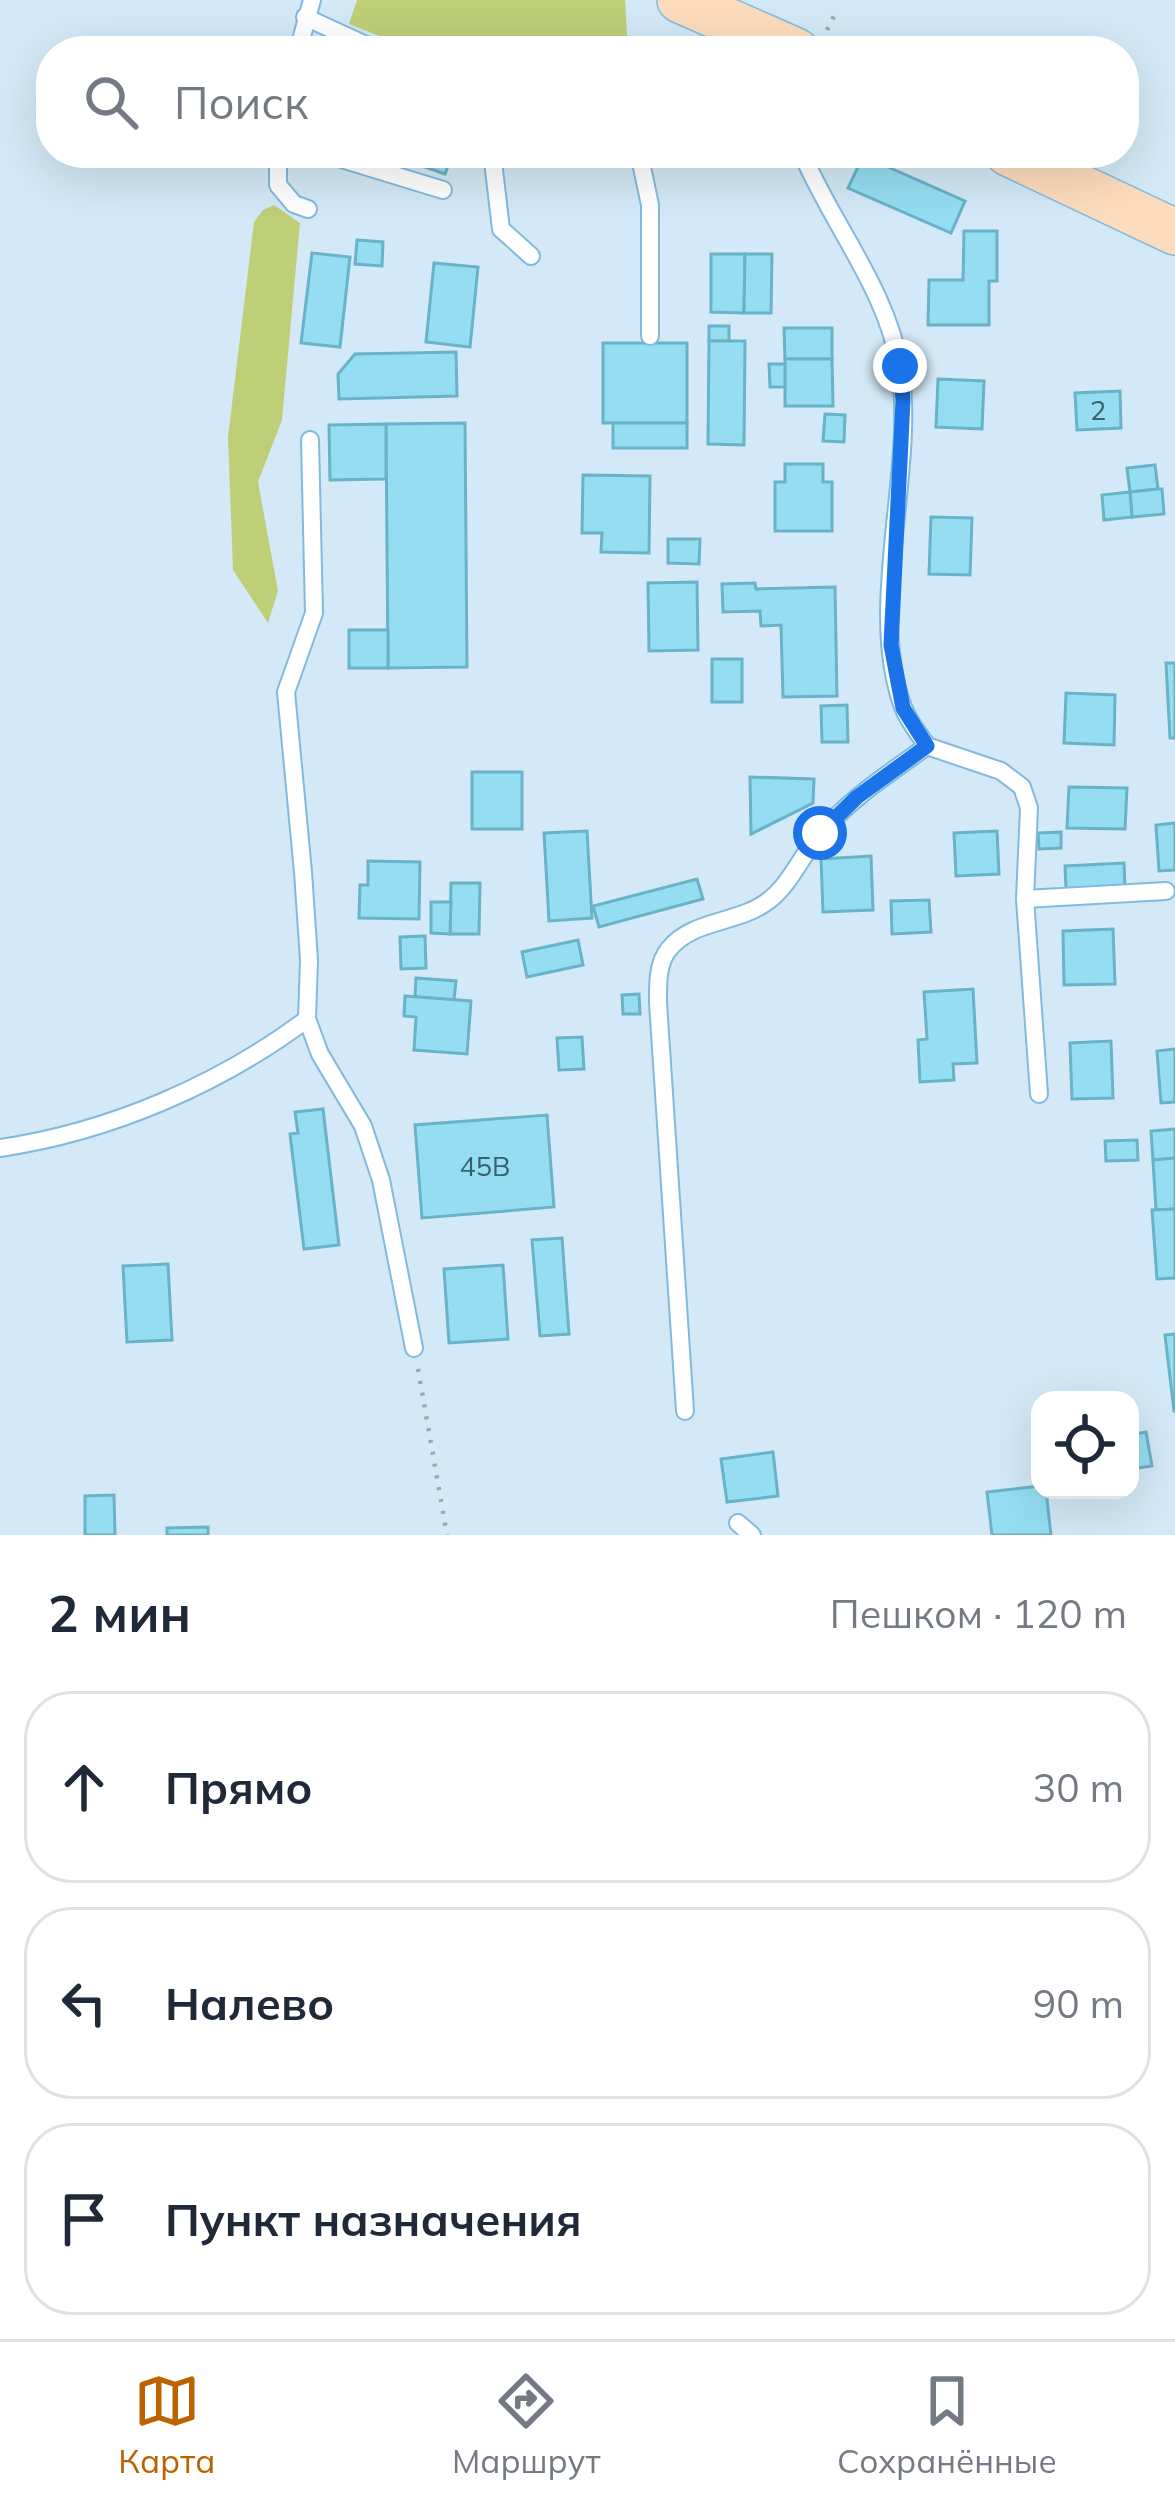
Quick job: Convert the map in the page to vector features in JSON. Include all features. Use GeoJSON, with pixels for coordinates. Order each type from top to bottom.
{"type":"FeatureCollection","features":[{"type":"Feature","properties":{"kind":"main road"},"geometry":{"type":"LineString","coordinates":[[680,0],[761,36]]}},
{"type":"Feature","properties":{"kind":"main road"},"geometry":{"type":"LineString","coordinates":[[1040,168],[1175,232]]}},
{"type":"Feature","properties":{"kind":"lane"},"geometry":{"type":"LineString","coordinates":[[309,9],[345,36]]}},
{"type":"Feature","properties":{"kind":"lane"},"geometry":{"type":"LineString","coordinates":[[278,168],[278,185],[294,204],[308,209]]}},
{"type":"Feature","properties":{"kind":"lane"},"geometry":{"type":"LineString","coordinates":[[371,168],[443,190]]}},
{"type":"Feature","properties":{"kind":"lane"},"geometry":{"type":"LineString","coordinates":[[494,168],[501,229],[530,256]]}},
{"type":"Feature","properties":{"kind":"lane"},"geometry":{"type":"LineString","coordinates":[[642,168],[650,205],[650,336]]}},
{"type":"Feature","properties":{"kind":"lane"},"geometry":{"type":"LineString","coordinates":[[810,168],[884,310],[900,366],[903,400],[891,645],[903,708],[927,746],[1001,771],[1022,787],[1029,808],[1025,899],[1039,1094]]}},
{"type":"Feature","properties":{"kind":"lane"},"geometry":{"type":"LineString","coordinates":[[310,440],[314,613],[286,692],[304,872],[307,1018],[320,1054],[363,1126],[381,1180],[414,1348]]}},
{"type":"Feature","properties":{"kind":"lane"},"geometry":{"type":"LineString","coordinates":[[685,1411],[658,1003],[658,978],[666,952],[690,931],[771,900],[820,833],[857,797],[927,746]]}},
{"type":"Feature","properties":{"kind":"lane"},"geometry":{"type":"LineString","coordinates":[[1025,899],[1166,891]]}},
{"type":"Feature","properties":{"kind":"lane"},"geometry":{"type":"LineString","coordinates":[[0,1148],[52,1140],[185,1092],[263,1051],[307,1018]]}},
{"type":"Feature","properties":{"kind":"path"},"geometry":{"type":"LineString","coordinates":[[414,1348],[447,1535]]}},
{"type":"Feature","properties":{"kind":"green space"},"geometry":{"type":"Polygon","coordinates":[[[357,0],[625,0],[627,36],[380,36],[349,24],[357,0]]]}},
{"type":"Feature","properties":{"kind":"green space"},"geometry":{"type":"Polygon","coordinates":[[[274,205],[300,223],[282,420],[258,482],[278,591],[268,623],[233,570],[228,437],[254,222],[274,205]]]}},
{"type":"Feature","properties":{"kind":"building"},"geometry":{"type":"Polygon","coordinates":[[[857,168],[890,168],[965,201],[951,233],[848,188],[857,168]]]}},
{"type":"Feature","properties":{"kind":"building"},"geometry":{"type":"Polygon","coordinates":[[[964,231],[997,231],[997,281],[989,281],[989,325],[928,325],[929,280],[963,280],[964,231]]]}},
{"type":"Feature","properties":{"kind":"building"},"geometry":{"type":"Polygon","coordinates":[[[357,240],[383,242],[382,266],[355,264],[357,240]]]}},
{"type":"Feature","properties":{"kind":"building"},"geometry":{"type":"Polygon","coordinates":[[[312,253],[350,257],[340,347],[301,343],[312,253]]]}},
{"type":"Feature","properties":{"kind":"building"},"geometry":{"type":"Polygon","coordinates":[[[711,254],[745,254],[744,313],[711,312],[711,254]]]}},
{"type":"Feature","properties":{"kind":"building"},"geometry":{"type":"Polygon","coordinates":[[[745,254],[772,254],[771,313],[744,313],[745,254]]]}},
{"type":"Feature","properties":{"kind":"building"},"geometry":{"type":"Polygon","coordinates":[[[434,263],[478,267],[470,347],[426,342],[434,263]]]}},
{"type":"Feature","properties":{"kind":"building"},"geometry":{"type":"Polygon","coordinates":[[[709,326],[729,326],[729,341],[709,341],[709,326]]]}},
{"type":"Feature","properties":{"kind":"building"},"geometry":{"type":"Polygon","coordinates":[[[784,328],[832,328],[832,359],[785,359],[784,328]]]}},
{"type":"Feature","properties":{"kind":"building"},"geometry":{"type":"Polygon","coordinates":[[[709,341],[745,341],[744,445],[708,444],[709,341]]]}},
{"type":"Feature","properties":{"kind":"building"},"geometry":{"type":"Polygon","coordinates":[[[603,343],[687,343],[687,423],[603,423],[603,343]]]}},
{"type":"Feature","properties":{"kind":"building"},"geometry":{"type":"Polygon","coordinates":[[[456,352],[457,396],[339,399],[338,374],[355,354],[456,352]]]}},
{"type":"Feature","properties":{"kind":"building"},"geometry":{"type":"Polygon","coordinates":[[[785,359],[832,359],[833,406],[785,406],[785,359]]]}},
{"type":"Feature","properties":{"kind":"building"},"geometry":{"type":"Polygon","coordinates":[[[769,364],[785,364],[785,387],[770,387],[769,364]]]}},
{"type":"Feature","properties":{"kind":"building"},"geometry":{"type":"Polygon","coordinates":[[[938,379],[984,381],[982,429],[936,427],[938,379]]]}},
{"type":"Feature","properties":{"kind":"building"},"geometry":{"type":"Polygon","coordinates":[[[1120,391],[1121,428],[1077,430],[1075,393],[1120,391]]]}},
{"type":"Feature","properties":{"kind":"building"},"geometry":{"type":"Polygon","coordinates":[[[825,414],[845,415],[844,442],[823,441],[825,414]]]}},
{"type":"Feature","properties":{"kind":"building"},"geometry":{"type":"Polygon","coordinates":[[[465,423],[467,667],[388,668],[386,424],[465,423]]]}},
{"type":"Feature","properties":{"kind":"building"},"geometry":{"type":"Polygon","coordinates":[[[613,423],[687,423],[687,448],[613,448],[613,423]]]}},
{"type":"Feature","properties":{"kind":"building"},"geometry":{"type":"Polygon","coordinates":[[[386,424],[386,479],[330,480],[329,425],[386,424]]]}},
{"type":"Feature","properties":{"kind":"building"},"geometry":{"type":"Polygon","coordinates":[[[785,464],[823,464],[823,482],[832,482],[832,531],[775,531],[775,482],[785,482],[785,464]]]}},
{"type":"Feature","properties":{"kind":"building"},"geometry":{"type":"Polygon","coordinates":[[[1155,465],[1158,489],[1130,492],[1127,468],[1155,465]]]}},
{"type":"Feature","properties":{"kind":"building"},"geometry":{"type":"Polygon","coordinates":[[[583,475],[650,476],[649,553],[601,552],[602,533],[582,533],[583,475]]]}},
{"type":"Feature","properties":{"kind":"building"},"geometry":{"type":"Polygon","coordinates":[[[1162,489],[1164,514],[1132,517],[1130,492],[1162,489]]]}},
{"type":"Feature","properties":{"kind":"building"},"geometry":{"type":"Polygon","coordinates":[[[1130,492],[1132,517],[1104,520],[1102,495],[1130,492]]]}},
{"type":"Feature","properties":{"kind":"building"},"geometry":{"type":"Polygon","coordinates":[[[931,517],[972,518],[970,575],[929,574],[931,517]]]}},
{"type":"Feature","properties":{"kind":"building"},"geometry":{"type":"Polygon","coordinates":[[[668,539],[700,539],[699,564],[668,563],[668,539]]]}},
{"type":"Feature","properties":{"kind":"building"},"geometry":{"type":"Polygon","coordinates":[[[697,582],[698,650],[649,651],[648,583],[697,582]]]}},
{"type":"Feature","properties":{"kind":"building"},"geometry":{"type":"Polygon","coordinates":[[[755,583],[756,589],[835,587],[837,696],[783,697],[781,625],[761,626],[760,611],[723,612],[722,584],[755,583]]]}},
{"type":"Feature","properties":{"kind":"building"},"geometry":{"type":"Polygon","coordinates":[[[349,630],[388,630],[388,668],[349,668],[349,630]]]}},
{"type":"Feature","properties":{"kind":"building"},"geometry":{"type":"Polygon","coordinates":[[[712,659],[742,659],[742,702],[712,702],[712,659]]]}},
{"type":"Feature","properties":{"kind":"building"},"geometry":{"type":"Polygon","coordinates":[[[1166,663],[1175,663],[1175,738],[1170,738],[1166,663]]]}},
{"type":"Feature","properties":{"kind":"building"},"geometry":{"type":"Polygon","coordinates":[[[1066,693],[1115,695],[1114,745],[1064,743],[1066,693]]]}},
{"type":"Feature","properties":{"kind":"building"},"geometry":{"type":"Polygon","coordinates":[[[847,705],[848,742],[822,742],[821,706],[847,705]]]}},
{"type":"Feature","properties":{"kind":"building"},"geometry":{"type":"Polygon","coordinates":[[[472,772],[522,772],[522,829],[472,829],[472,772]]]}},
{"type":"Feature","properties":{"kind":"building"},"geometry":{"type":"Polygon","coordinates":[[[750,777],[814,779],[813,803],[751,834],[750,777]]]}},
{"type":"Feature","properties":{"kind":"building"},"geometry":{"type":"Polygon","coordinates":[[[1069,787],[1127,788],[1125,829],[1067,828],[1069,787]]]}},
{"type":"Feature","properties":{"kind":"building"},"geometry":{"type":"Polygon","coordinates":[[[1175,823],[1175,870],[1159,871],[1156,825],[1175,823]]]}},
{"type":"Feature","properties":{"kind":"building"},"geometry":{"type":"Polygon","coordinates":[[[587,831],[592,918],[549,921],[544,833],[587,831]]]}},
{"type":"Feature","properties":{"kind":"building"},"geometry":{"type":"Polygon","coordinates":[[[997,831],[999,874],[956,876],[954,833],[997,831]]]}},
{"type":"Feature","properties":{"kind":"building"},"geometry":{"type":"Polygon","coordinates":[[[1061,832],[1061,848],[1039,849],[1038,833],[1061,832]]]}},
{"type":"Feature","properties":{"kind":"building"},"geometry":{"type":"Polygon","coordinates":[[[871,856],[873,910],[823,912],[821,859],[871,856]]]}},
{"type":"Feature","properties":{"kind":"building"},"geometry":{"type":"Polygon","coordinates":[[[368,861],[420,862],[419,919],[359,918],[360,885],[368,885],[368,861]]]}},
{"type":"Feature","properties":{"kind":"building"},"geometry":{"type":"Polygon","coordinates":[[[1124,863],[1125,887],[1066,890],[1065,866],[1124,863]]]}},
{"type":"Feature","properties":{"kind":"building"},"geometry":{"type":"Polygon","coordinates":[[[697,879],[703,899],[599,927],[593,906],[697,879]]]}},
{"type":"Feature","properties":{"kind":"building"},"geometry":{"type":"Polygon","coordinates":[[[451,883],[480,883],[479,934],[450,934],[451,883]]]}},
{"type":"Feature","properties":{"kind":"building"},"geometry":{"type":"Polygon","coordinates":[[[929,900],[931,932],[892,934],[891,901],[929,900]]]}},
{"type":"Feature","properties":{"kind":"building"},"geometry":{"type":"Polygon","coordinates":[[[431,902],[451,902],[450,934],[431,933],[431,902]]]}},
{"type":"Feature","properties":{"kind":"building"},"geometry":{"type":"Polygon","coordinates":[[[1113,929],[1115,984],[1064,985],[1063,931],[1113,929]]]}},
{"type":"Feature","properties":{"kind":"building"},"geometry":{"type":"Polygon","coordinates":[[[425,936],[426,968],[401,969],[400,937],[425,936]]]}},
{"type":"Feature","properties":{"kind":"building"},"geometry":{"type":"Polygon","coordinates":[[[578,940],[583,965],[527,977],[522,952],[578,940]]]}},
{"type":"Feature","properties":{"kind":"building"},"geometry":{"type":"Polygon","coordinates":[[[416,978],[456,981],[454,1000],[415,997],[416,978]]]}},
{"type":"Feature","properties":{"kind":"building"},"geometry":{"type":"Polygon","coordinates":[[[973,989],[977,1063],[953,1064],[954,1080],[920,1082],[918,1040],[927,1039],[924,992],[973,989]]]}},
{"type":"Feature","properties":{"kind":"building"},"geometry":{"type":"Polygon","coordinates":[[[639,994],[640,1014],[623,1014],[622,995],[639,994]]]}},
{"type":"Feature","properties":{"kind":"building"},"geometry":{"type":"Polygon","coordinates":[[[405,996],[471,1001],[467,1054],[414,1050],[416,1017],[404,1016],[405,996]]]}},
{"type":"Feature","properties":{"kind":"building"},"geometry":{"type":"Polygon","coordinates":[[[582,1037],[584,1069],[559,1070],[557,1038],[582,1037]]]}},
{"type":"Feature","properties":{"kind":"building"},"geometry":{"type":"Polygon","coordinates":[[[1111,1041],[1113,1098],[1072,1099],[1070,1043],[1111,1041]]]}},
{"type":"Feature","properties":{"kind":"building"},"geometry":{"type":"Polygon","coordinates":[[[1175,1049],[1175,1102],[1161,1103],[1157,1051],[1175,1049]]]}},
{"type":"Feature","properties":{"kind":"building"},"geometry":{"type":"Polygon","coordinates":[[[323,1109],[339,1245],[304,1249],[290,1134],[298,1133],[295,1112],[323,1109]]]}},
{"type":"Feature","properties":{"kind":"building"},"geometry":{"type":"Polygon","coordinates":[[[547,1115],[554,1207],[422,1218],[415,1125],[547,1115]]]}},
{"type":"Feature","properties":{"kind":"building"},"geometry":{"type":"Polygon","coordinates":[[[1175,1129],[1175,1158],[1153,1160],[1151,1131],[1175,1129]]]}},
{"type":"Feature","properties":{"kind":"building"},"geometry":{"type":"Polygon","coordinates":[[[1137,1140],[1138,1160],[1106,1161],[1105,1141],[1137,1140]]]}},
{"type":"Feature","properties":{"kind":"building"},"geometry":{"type":"Polygon","coordinates":[[[1175,1158],[1175,1209],[1156,1210],[1153,1160],[1175,1158]]]}},
{"type":"Feature","properties":{"kind":"building"},"geometry":{"type":"Polygon","coordinates":[[[1175,1209],[1175,1278],[1157,1279],[1152,1210],[1175,1209]]]}},
{"type":"Feature","properties":{"kind":"building"},"geometry":{"type":"Polygon","coordinates":[[[562,1238],[569,1334],[540,1336],[532,1240],[562,1238]]]}},
{"type":"Feature","properties":{"kind":"building"},"geometry":{"type":"Polygon","coordinates":[[[168,1264],[172,1340],[127,1342],[123,1266],[168,1264]]]}},
{"type":"Feature","properties":{"kind":"building"},"geometry":{"type":"Polygon","coordinates":[[[503,1265],[508,1339],[449,1343],[444,1269],[503,1265]]]}},
{"type":"Feature","properties":{"kind":"building"},"geometry":{"type":"Polygon","coordinates":[[[1175,1334],[1175,1411],[1174,1411],[1165,1335],[1175,1334]]]}},
{"type":"Feature","properties":{"kind":"building"},"geometry":{"type":"Polygon","coordinates":[[[1146,1432],[1152,1466],[1139,1468],[1139,1433],[1146,1432]]]}},
{"type":"Feature","properties":{"kind":"building"},"geometry":{"type":"Polygon","coordinates":[[[773,1452],[778,1496],[727,1502],[721,1459],[773,1452]]]}},
{"type":"Feature","properties":{"kind":"building"},"geometry":{"type":"Polygon","coordinates":[[[1031,1487],[1031,1499],[1047,1499],[1051,1535],[992,1535],[987,1492],[1031,1487]]]}},
{"type":"Feature","properties":{"kind":"building"},"geometry":{"type":"Polygon","coordinates":[[[114,1495],[115,1535],[85,1535],[85,1496],[114,1495]]]}},
{"type":"Feature","properties":{"kind":"building"},"geometry":{"type":"Polygon","coordinates":[[[208,1527],[208,1535],[167,1535],[167,1528],[208,1527]]]}},
{"type":"Feature","properties":{"kind":"route"},"geometry":{"type":"LineString","coordinates":[[820,833],[857,797],[927,746],[903,708],[891,645],[903,400],[900,366]]}}]}
